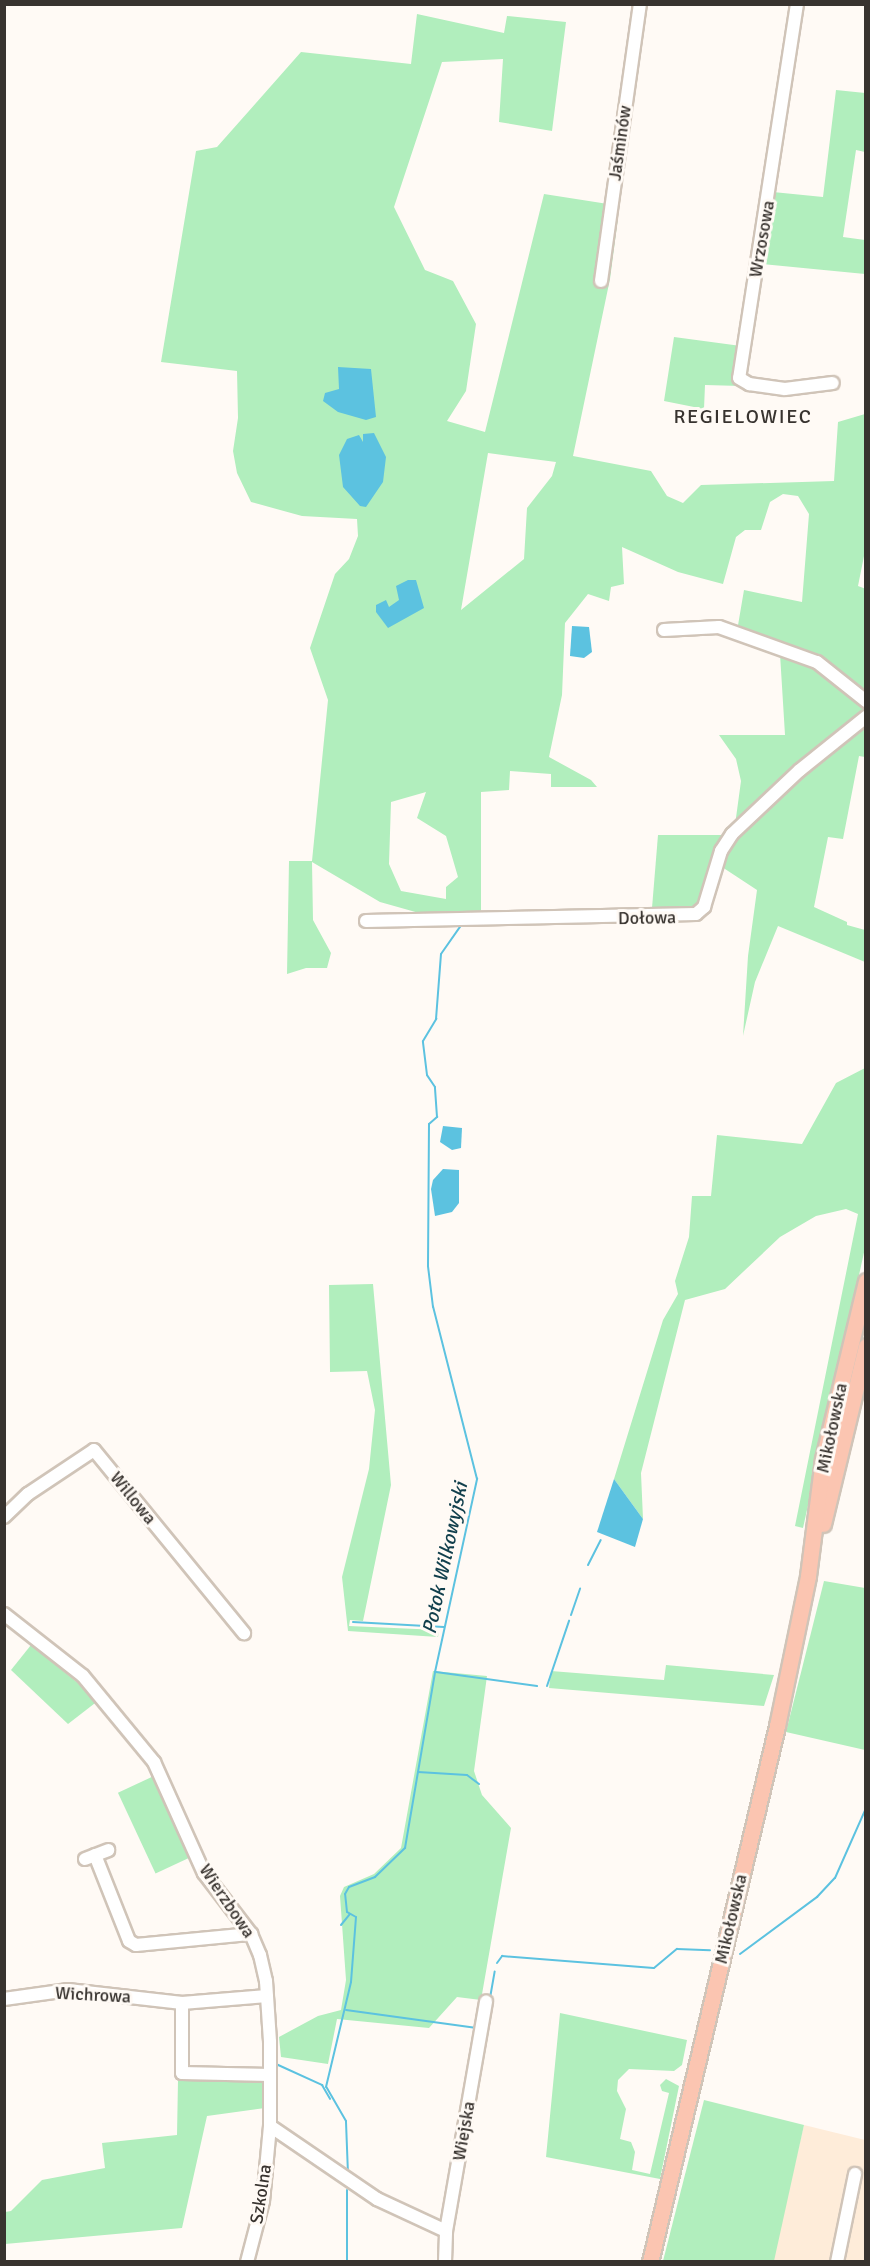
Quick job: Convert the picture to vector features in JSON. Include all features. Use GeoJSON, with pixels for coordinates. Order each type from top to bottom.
{"type":"FeatureCollection","features":[{"type":"Feature","properties":{"kind":"main road","name":"Mikołowska"},"geometry":{"type":"LineString","coordinates":[[808,1576],[823,1459],[866,1281]]}},
{"type":"Feature","properties":{"kind":"main road","name":"Mikołowska"},"geometry":{"type":"LineString","coordinates":[[650,2262],[777,1726],[808,1576],[866,1346]]}},
{"type":"Feature","properties":{"kind":"street","name":"Jaśminów"},"geometry":{"type":"LineString","coordinates":[[601,281],[640,4]]}},
{"type":"Feature","properties":{"kind":"street","name":"Wrzosowa"},"geometry":{"type":"LineString","coordinates":[[797,4],[739,378],[749,384],[785,389],[833,383]]}},
{"type":"Feature","properties":{"kind":"street"},"geometry":{"type":"LineString","coordinates":[[664,630],[719,627],[740,634],[817,662],[866,701]]}},
{"type":"Feature","properties":{"kind":"street","name":"Dołowa"},"geometry":{"type":"LineString","coordinates":[[366,921],[696,914],[704,907],[721,851],[732,834],[800,770],[866,717]]}},
{"type":"Feature","properties":{"kind":"street","name":"Willowa"},"geometry":{"type":"LineString","coordinates":[[4,1517],[28,1494],[94,1450],[244,1633]]}},
{"type":"Feature","properties":{"kind":"street","name":"Wierzbowa"},"geometry":{"type":"LineString","coordinates":[[4,1614],[83,1676],[154,1762],[204,1872],[251,1934],[267,1996],[270,2126]]}},
{"type":"Feature","properties":{"kind":"street"},"geometry":{"type":"LineString","coordinates":[[108,1850],[90,1857],[129,1941],[136,1945],[251,1934]]}},
{"type":"Feature","properties":{"kind":"street","name":"Wichrowa"},"geometry":{"type":"LineString","coordinates":[[4,1999],[68,1990],[182,2003],[267,1996]]}},
{"type":"Feature","properties":{"kind":"street","name":"Wiejska"},"geometry":{"type":"LineString","coordinates":[[445,2262],[446,2231],[486,2001]]}},
{"type":"Feature","properties":{"kind":"street"},"geometry":{"type":"LineString","coordinates":[[182,2003],[182,2073],[270,2075]]}},
{"type":"Feature","properties":{"kind":"street"},"geometry":{"type":"LineString","coordinates":[[270,2126],[377,2199],[446,2231]]}},
{"type":"Feature","properties":{"kind":"street","name":"Szkolna"},"geometry":{"type":"LineString","coordinates":[[251,2260],[263,2201],[270,2126]]}},
{"type":"Feature","properties":{"kind":"street"},"geometry":{"type":"LineString","coordinates":[[837,2262],[855,2174]]}},
{"type":"Feature","properties":{"kind":"shaded area"},"geometry":{"type":"Polygon","coordinates":[[[804,2125],[865,2140],[865,2261],[772,2262],[804,2125]]]}},
{"type":"Feature","properties":{"kind":"green space"},"geometry":{"type":"Polygon","coordinates":[[[417,14],[504,33],[507,16],[566,22],[552,131],[499,122],[503,59],[442,62],[394,207],[425,270],[453,281],[476,324],[466,391],[447,421],[485,432],[544,194],[608,204],[618,218],[610,279],[573,456],[651,471],[667,496],[683,503],[701,485],[834,481],[838,422],[865,414],[866,546],[858,586],[866,589],[865,757],[859,756],[843,839],[828,837],[814,907],[847,922],[847,925],[865,930],[865,962],[778,926],[755,982],[743,1036],[748,956],[757,890],[722,867],[735,825],[741,781],[736,759],[719,735],[785,735],[780,654],[736,637],[744,590],[802,602],[809,514],[798,496],[783,494],[770,502],[761,530],[745,530],[736,537],[723,584],[678,572],[622,547],[624,584],[611,587],[609,601],[588,594],[565,623],[562,695],[549,757],[591,780],[597,787],[551,787],[551,774],[510,771],[509,790],[481,792],[481,916],[445,912],[444,920],[380,902],[312,862],[313,920],[331,953],[327,968],[306,968],[287,974],[289,861],[312,861],[328,700],[310,648],[335,574],[349,559],[358,536],[357,519],[302,516],[251,502],[237,473],[233,451],[238,418],[237,371],[161,362],[196,151],[217,147],[301,52],[411,64],[417,14]],[[488,453],[461,610],[524,559],[527,508],[552,476],[556,462],[488,453]],[[426,792],[391,802],[389,864],[401,891],[446,899],[446,887],[458,877],[446,836],[417,818],[426,792]]]}},
{"type":"Feature","properties":{"kind":"green space"},"geometry":{"type":"Polygon","coordinates":[[[836,90],[865,93],[865,152],[856,150],[843,237],[865,240],[865,274],[762,264],[773,192],[823,197],[836,90]]]}},
{"type":"Feature","properties":{"kind":"green space"},"geometry":{"type":"Polygon","coordinates":[[[674,337],[741,346],[741,386],[705,385],[704,409],[664,401],[674,337]]]}},
{"type":"Feature","properties":{"kind":"green space"},"geometry":{"type":"Polygon","coordinates":[[[658,835],[724,835],[697,906],[652,908],[658,835]]]}},
{"type":"Feature","properties":{"kind":"green space"},"geometry":{"type":"Polygon","coordinates":[[[865,1068],[865,1248],[803,1528],[795,1526],[858,1214],[846,1209],[816,1216],[780,1237],[725,1289],[685,1300],[641,1473],[643,1519],[614,1479],[663,1320],[678,1294],[675,1281],[689,1237],[692,1196],[711,1196],[717,1135],[802,1144],[836,1083],[865,1068]]]}},
{"type":"Feature","properties":{"kind":"green space"},"geometry":{"type":"Polygon","coordinates":[[[373,1284],[391,1485],[363,1621],[350,1620],[349,1626],[439,1630],[438,1637],[348,1631],[342,1577],[369,1469],[375,1410],[367,1371],[330,1372],[329,1285],[373,1284]]]}},
{"type":"Feature","properties":{"kind":"green space"},"geometry":{"type":"Polygon","coordinates":[[[824,1581],[865,1588],[865,1750],[786,1732],[824,1581]]]}},
{"type":"Feature","properties":{"kind":"green space"},"geometry":{"type":"Polygon","coordinates":[[[31,1645],[99,1700],[68,1724],[11,1670],[31,1645]]]}},
{"type":"Feature","properties":{"kind":"green space"},"geometry":{"type":"Polygon","coordinates":[[[666,1665],[774,1675],[764,1706],[549,1688],[551,1671],[664,1680],[666,1665]]]}},
{"type":"Feature","properties":{"kind":"green space"},"geometry":{"type":"Polygon","coordinates":[[[433,1671],[487,1676],[474,1771],[482,1795],[511,1828],[481,2000],[457,1997],[429,2028],[337,2019],[328,2064],[281,2057],[279,2037],[318,2016],[341,2010],[346,1980],[340,1896],[344,1887],[374,1874],[401,1848],[433,1671]]]}},
{"type":"Feature","properties":{"kind":"green space"},"geometry":{"type":"Polygon","coordinates":[[[156,1775],[194,1856],[156,1873],[118,1793],[156,1775]]]}},
{"type":"Feature","properties":{"kind":"green space"},"geometry":{"type":"Polygon","coordinates":[[[560,2013],[687,2040],[682,2065],[674,2071],[629,2069],[618,2080],[617,2091],[626,2109],[620,2139],[631,2142],[635,2152],[632,2170],[650,2174],[669,2093],[662,2091],[660,2085],[666,2079],[679,2086],[660,2179],[546,2157],[560,2013]]]}},
{"type":"Feature","properties":{"kind":"green space"},"geometry":{"type":"Polygon","coordinates":[[[265,2079],[265,2108],[207,2116],[182,2228],[5,2244],[5,2212],[11,2211],[42,2180],[105,2168],[102,2143],[177,2135],[178,2080],[265,2079]]]}},
{"type":"Feature","properties":{"kind":"green space"},"geometry":{"type":"Polygon","coordinates":[[[704,2100],[804,2125],[774,2261],[663,2261],[704,2100]]]}},
{"type":"Feature","properties":{"kind":"water"},"geometry":{"type":"Polygon","coordinates":[[[338,367],[371,369],[376,417],[366,420],[338,412],[323,401],[325,393],[339,389],[338,367]]]}},
{"type":"Feature","properties":{"kind":"water"},"geometry":{"type":"Polygon","coordinates":[[[374,433],[386,457],[383,482],[366,507],[360,506],[343,487],[339,455],[347,439],[359,435],[363,442],[363,434],[374,433]]]}},
{"type":"Feature","properties":{"kind":"water"},"geometry":{"type":"Polygon","coordinates":[[[408,580],[416,580],[424,608],[388,628],[376,612],[376,605],[386,600],[389,607],[399,600],[396,586],[408,580]]]}},
{"type":"Feature","properties":{"kind":"water"},"geometry":{"type":"Polygon","coordinates":[[[572,626],[589,627],[592,652],[584,658],[570,656],[572,626]]]}},
{"type":"Feature","properties":{"kind":"water"},"geometry":{"type":"Polygon","coordinates":[[[443,1126],[462,1128],[461,1148],[452,1150],[440,1142],[443,1126]]]}},
{"type":"Feature","properties":{"kind":"water"},"geometry":{"type":"Polygon","coordinates":[[[443,1169],[459,1170],[459,1203],[452,1212],[435,1216],[431,1189],[433,1180],[443,1169]]]}},
{"type":"Feature","properties":{"kind":"water"},"geometry":{"type":"Polygon","coordinates":[[[614,1479],[643,1519],[635,1547],[597,1532],[614,1479]]]}},
{"type":"Feature","properties":{"kind":"waterway","name":"Potok Wilkowyjski"},"geometry":{"type":"LineString","coordinates":[[348,2174],[346,2121],[326,2087],[351,1982],[356,1917],[347,1912],[345,1894],[349,1887],[375,1877],[405,1848],[435,1672],[477,1479],[433,1307],[428,1266],[429,1124],[437,1117],[435,1087],[427,1075],[423,1041],[436,1019],[441,954],[462,924]]}},
{"type":"Feature","properties":{"kind":"waterway"},"geometry":{"type":"LineString","coordinates":[[588,1565],[601,1540]]}},
{"type":"Feature","properties":{"kind":"waterway"},"geometry":{"type":"LineString","coordinates":[[571,1615],[580,1589]]}},
{"type":"Feature","properties":{"kind":"waterway"},"geometry":{"type":"LineString","coordinates":[[547,1686],[569,1621]]}},
{"type":"Feature","properties":{"kind":"waterway"},"geometry":{"type":"LineString","coordinates":[[353,1622],[444,1627]]}},
{"type":"Feature","properties":{"kind":"waterway"},"geometry":{"type":"LineString","coordinates":[[436,1672],[537,1686]]}},
{"type":"Feature","properties":{"kind":"waterway"},"geometry":{"type":"LineString","coordinates":[[418,1772],[467,1775],[479,1784]]}},
{"type":"Feature","properties":{"kind":"waterway"},"geometry":{"type":"LineString","coordinates":[[740,1954],[817,1897],[835,1878],[866,1808]]}},
{"type":"Feature","properties":{"kind":"waterway"},"geometry":{"type":"LineString","coordinates":[[341,1925],[350,1914]]}},
{"type":"Feature","properties":{"kind":"waterway"},"geometry":{"type":"LineString","coordinates":[[497,1963],[502,1956],[654,1968],[677,1949],[710,1950]]}},
{"type":"Feature","properties":{"kind":"waterway"},"geometry":{"type":"LineString","coordinates":[[490,1998],[495,1971]]}},
{"type":"Feature","properties":{"kind":"waterway"},"geometry":{"type":"LineString","coordinates":[[346,2010],[477,2028]]}},
{"type":"Feature","properties":{"kind":"waterway"},"geometry":{"type":"LineString","coordinates":[[276,2064],[322,2085],[330,2099]]}},
{"type":"Feature","properties":{"kind":"waterway","name":"Potok Wilkowyjski"},"geometry":{"type":"LineString","coordinates":[[347,2190],[347,2262]]}},
{"type":"Feature","properties":{"kind":"district","name":"REGIELOWIEC"},"geometry":{"type":"Point","coordinates":[743,416]}}]}
